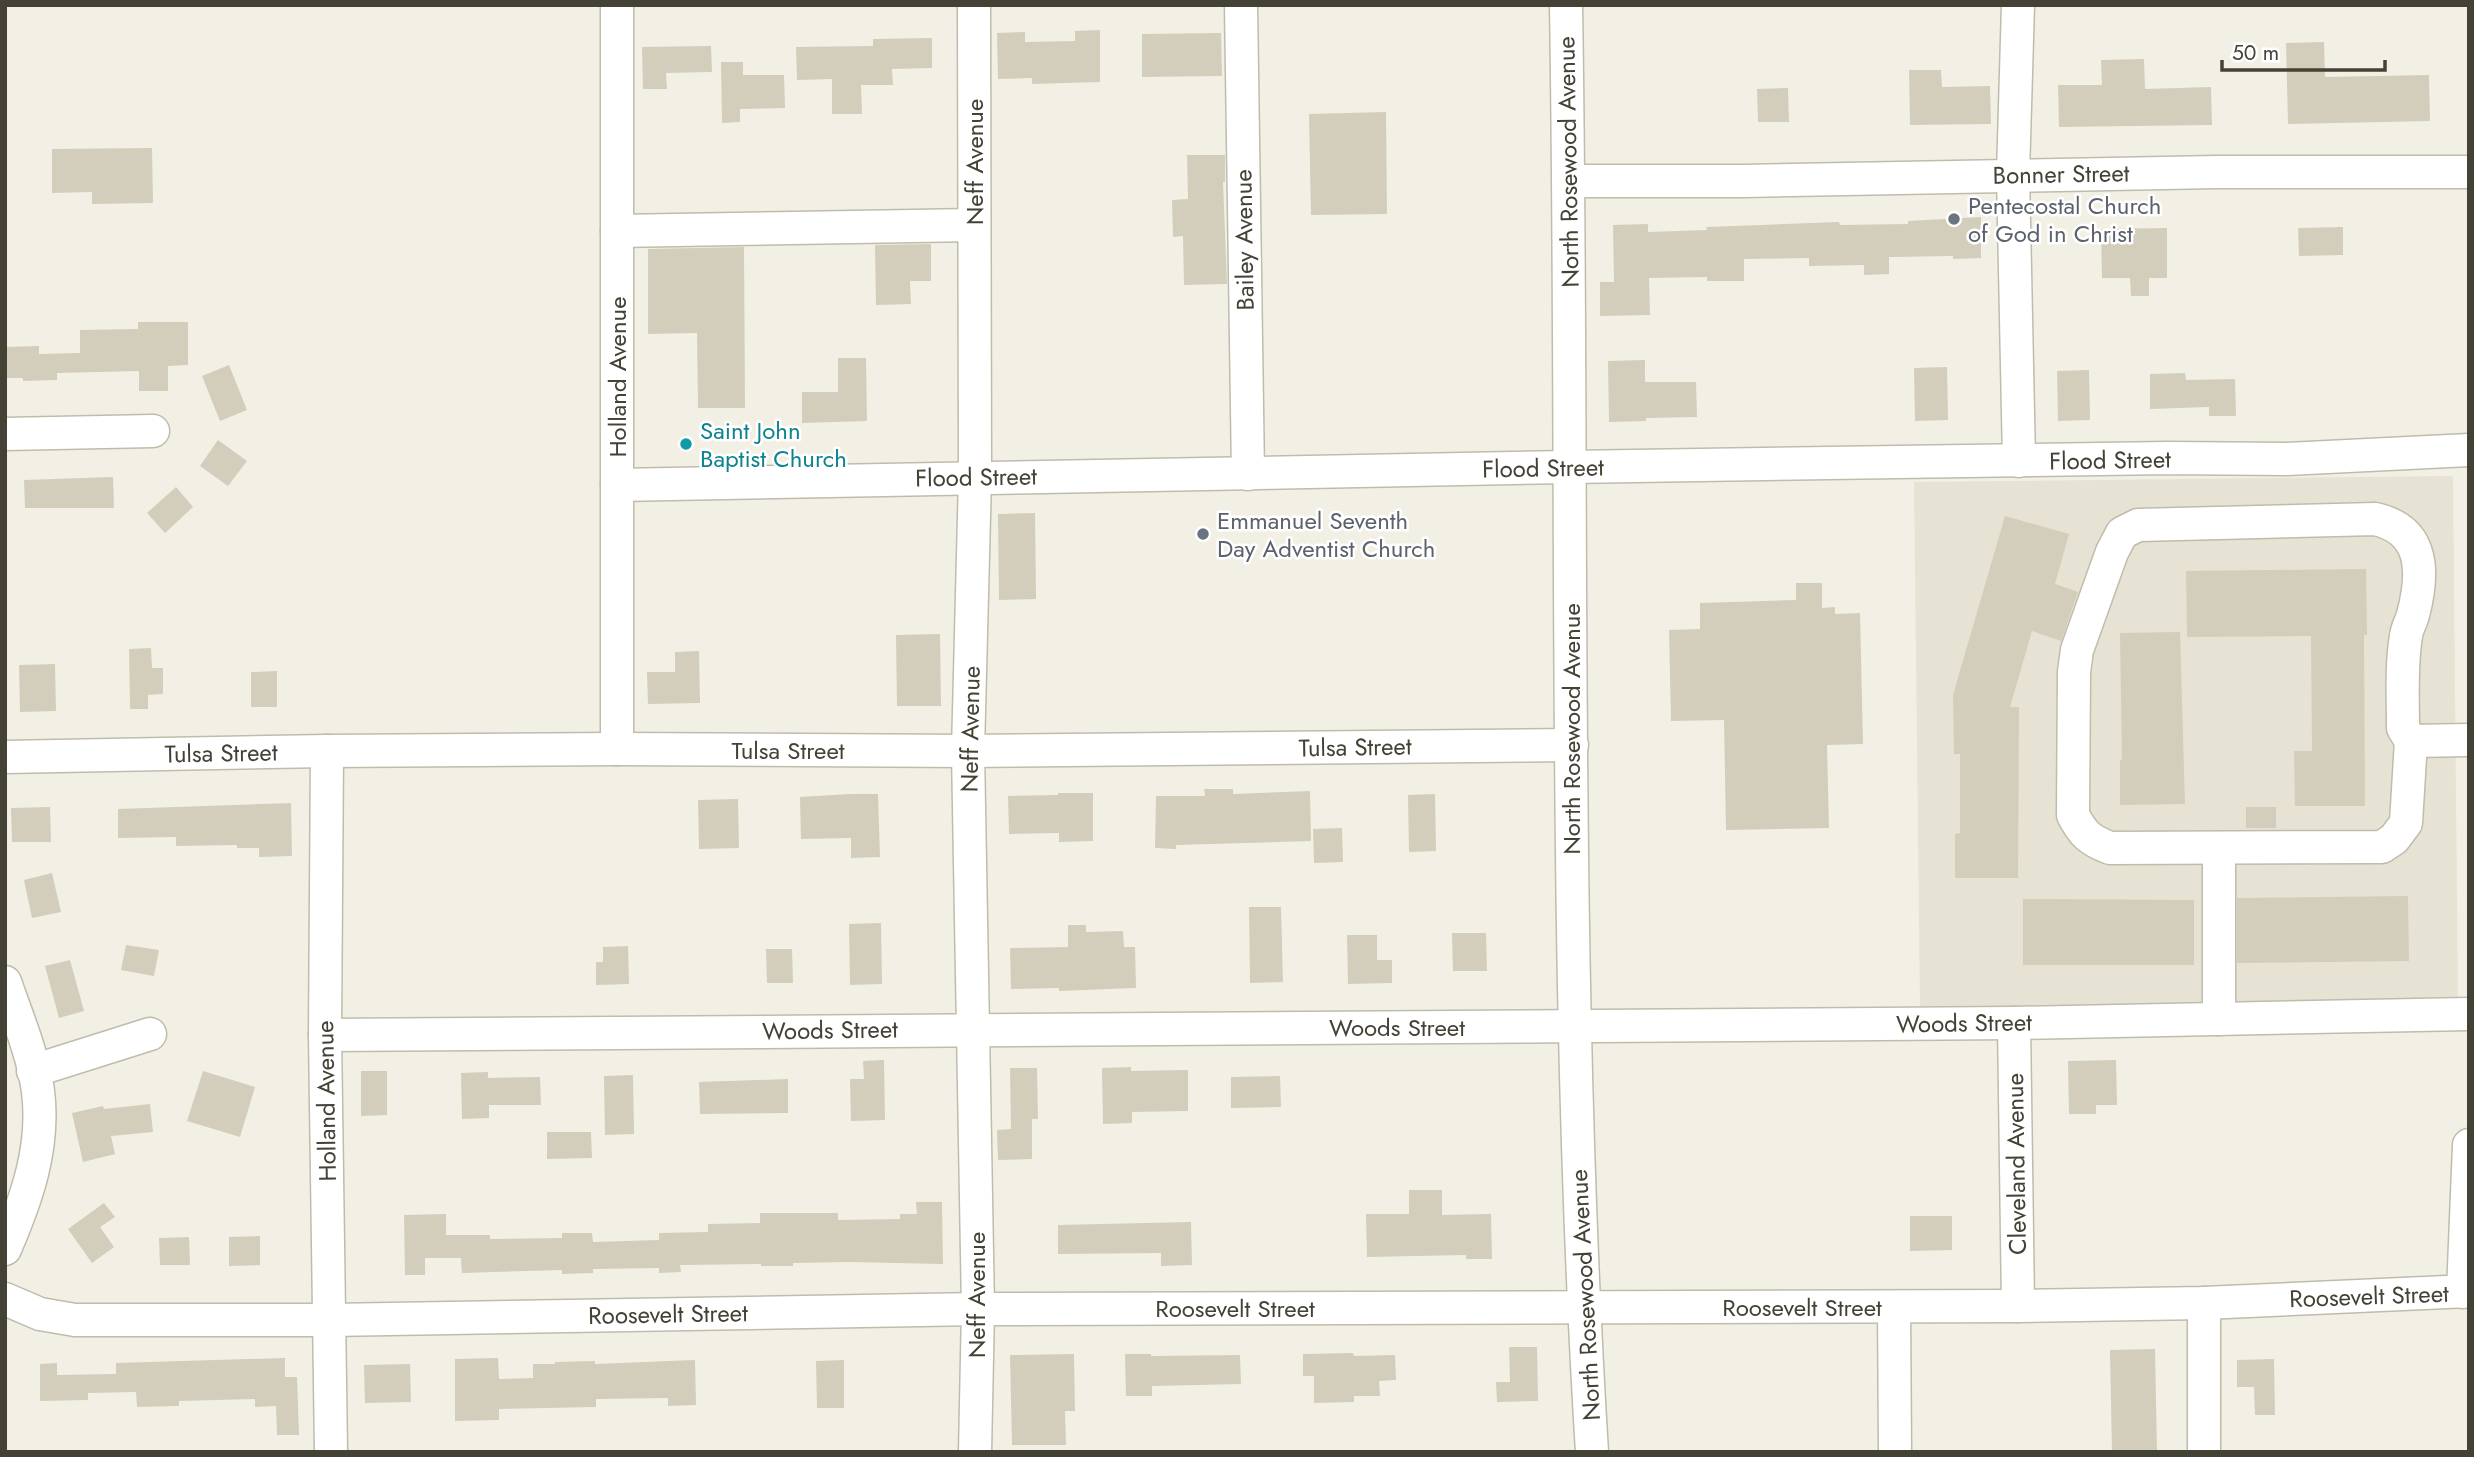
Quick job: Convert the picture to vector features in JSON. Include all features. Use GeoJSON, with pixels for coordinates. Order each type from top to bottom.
{"type":"FeatureCollection","features":[{"type":"Feature","properties":{"kind":"street","name":"Holland Avenue"},"geometry":{"type":"LineString","coordinates":[[617,5],[617,749]]}},
{"type":"Feature","properties":{"kind":"street","name":"Neff Avenue"},"geometry":{"type":"LineString","coordinates":[[974,5],[975,477],[968,751],[978,1309],[975,1452]]}},
{"type":"Feature","properties":{"kind":"street","name":"Bailey Avenue"},"geometry":{"type":"LineString","coordinates":[[1241,5],[1248,474]]}},
{"type":"Feature","properties":{"kind":"street","name":"North Rosewood Avenue"},"geometry":{"type":"LineString","coordinates":[[1566,5],[1573,1027],[1583,1306],[1592,1452]]}},
{"type":"Feature","properties":{"kind":"street"},"geometry":{"type":"LineString","coordinates":[[2018,5],[2013,174],[2019,461]]}},
{"type":"Feature","properties":{"kind":"street","name":"Bonner Street"},"geometry":{"type":"LineString","coordinates":[[1569,181],[1745,181],[2013,174],[2469,172]]}},
{"type":"Feature","properties":{"kind":"street"},"geometry":{"type":"LineString","coordinates":[[617,231],[974,225]]}},
{"type":"Feature","properties":{"kind":"street"},"geometry":{"type":"LineString","coordinates":[[5,433],[153,431]]}},
{"type":"Feature","properties":{"kind":"street","name":"Flood Street"},"geometry":{"type":"LineString","coordinates":[[617,485],[1570,467],[2287,459],[2469,450]]}},
{"type":"Feature","properties":{"kind":"street"},"geometry":{"type":"LineString","coordinates":[[2375,519],[2393,523],[2409,536],[2419,559],[2415,605],[2406,633],[2403,707],[2403,729],[2412,741],[2406,823],[2394,839],[2382,848],[2110,848],[2094,842],[2081,831],[2073,815],[2074,672],[2077,650],[2112,552],[2122,533],[2138,525],[2375,519]]}},
{"type":"Feature","properties":{"kind":"street"},"geometry":{"type":"LineString","coordinates":[[2412,741],[2469,740]]}},
{"type":"Feature","properties":{"kind":"street","name":"Tulsa Street"},"geometry":{"type":"LineString","coordinates":[[5,757],[327,751],[968,751],[1572,745]]}},
{"type":"Feature","properties":{"kind":"street","name":"Holland Avenue"},"geometry":{"type":"LineString","coordinates":[[327,751],[325,1035],[331,1452]]}},
{"type":"Feature","properties":{"kind":"street"},"geometry":{"type":"LineString","coordinates":[[2218,848],[2219,1019]]}},
{"type":"Feature","properties":{"kind":"street"},"geometry":{"type":"LineString","coordinates":[[5,982],[38,1091],[40,1130],[27,1194],[5,1249]]}},
{"type":"Feature","properties":{"kind":"street","name":"Woods Street"},"geometry":{"type":"LineString","coordinates":[[325,1035],[2014,1023],[2469,1014]]}},
{"type":"Feature","properties":{"kind":"street","name":"Cleveland Avenue"},"geometry":{"type":"LineString","coordinates":[[2014,1023],[2018,1306]]}},
{"type":"Feature","properties":{"kind":"street"},"geometry":{"type":"LineString","coordinates":[[33,1071],[150,1034]]}},
{"type":"Feature","properties":{"kind":"street"},"geometry":{"type":"LineString","coordinates":[[2466,1292],[2469,1145]]}},
{"type":"Feature","properties":{"kind":"street","name":"Roosevelt Street"},"geometry":{"type":"LineString","coordinates":[[5,1299],[40,1314],[75,1320],[330,1320],[978,1309],[2018,1306],[2204,1303],[2466,1292]]}},
{"type":"Feature","properties":{"kind":"street"},"geometry":{"type":"LineString","coordinates":[[2204,1303],[2204,1452]]}},
{"type":"Feature","properties":{"kind":"street"},"geometry":{"type":"LineString","coordinates":[[1894,1307],[1895,1452]]}},
{"type":"Feature","properties":{"kind":"shaded area"},"geometry":{"type":"Polygon","coordinates":[[[2453,476],[2458,1004],[1920,1010],[1914,482],[2453,476]]]}},
{"type":"Feature","properties":{"kind":"building"},"geometry":{"type":"Polygon","coordinates":[[[1100,30],[1100,82],[1032,84],[1032,78],[998,79],[997,33],[1025,32],[1025,42],[1075,41],[1075,31],[1100,30]]]}},
{"type":"Feature","properties":{"kind":"building"},"geometry":{"type":"Polygon","coordinates":[[[1221,33],[1222,76],[1142,77],[1142,34],[1221,33]]]}},
{"type":"Feature","properties":{"kind":"building"},"geometry":{"type":"Polygon","coordinates":[[[932,38],[932,68],[892,69],[893,85],[861,85],[862,114],[832,114],[832,79],[797,80],[796,47],[873,46],[873,39],[932,38]]]}},
{"type":"Feature","properties":{"kind":"building"},"geometry":{"type":"Polygon","coordinates":[[[2324,42],[2325,77],[2429,75],[2430,121],[2288,124],[2286,43],[2324,42]]]}},
{"type":"Feature","properties":{"kind":"building"},"geometry":{"type":"Polygon","coordinates":[[[711,46],[712,72],[666,73],[667,89],[643,89],[642,47],[711,46]]]}},
{"type":"Feature","properties":{"kind":"building"},"geometry":{"type":"Polygon","coordinates":[[[2144,59],[2145,89],[2211,87],[2212,125],[2059,127],[2058,85],[2102,85],[2101,60],[2144,59]]]}},
{"type":"Feature","properties":{"kind":"building"},"geometry":{"type":"Polygon","coordinates":[[[721,62],[743,62],[743,75],[784,75],[785,108],[740,109],[740,122],[722,123],[721,62]]]}},
{"type":"Feature","properties":{"kind":"building"},"geometry":{"type":"Polygon","coordinates":[[[1909,70],[1941,70],[1942,87],[1990,86],[1991,124],[1910,125],[1909,70]]]}},
{"type":"Feature","properties":{"kind":"building"},"geometry":{"type":"Polygon","coordinates":[[[1788,88],[1789,122],[1758,122],[1757,89],[1788,88]]]}},
{"type":"Feature","properties":{"kind":"building"},"geometry":{"type":"Polygon","coordinates":[[[1386,112],[1387,214],[1311,215],[1309,114],[1386,112]]]}},
{"type":"Feature","properties":{"kind":"building"},"geometry":{"type":"Polygon","coordinates":[[[152,148],[153,203],[92,204],[92,192],[52,193],[52,149],[152,148]]]}},
{"type":"Feature","properties":{"kind":"building"},"geometry":{"type":"Polygon","coordinates":[[[1187,155],[1225,155],[1223,182],[1227,284],[1184,285],[1183,236],[1173,237],[1172,200],[1188,199],[1187,155]]]}},
{"type":"Feature","properties":{"kind":"building"},"geometry":{"type":"Polygon","coordinates":[[[1981,217],[1981,258],[1889,257],[1889,274],[1864,275],[1864,265],[1809,266],[1809,258],[1744,259],[1744,281],[1707,281],[1707,277],[1649,278],[1650,315],[1600,316],[1600,282],[1614,282],[1613,225],[1648,224],[1648,232],[1839,222],[1840,225],[1908,224],[1908,221],[1981,217]]]}},
{"type":"Feature","properties":{"kind":"building"},"geometry":{"type":"Polygon","coordinates":[[[2343,227],[2343,255],[2299,256],[2298,228],[2343,227]]]}},
{"type":"Feature","properties":{"kind":"building"},"geometry":{"type":"Polygon","coordinates":[[[2167,228],[2167,278],[2149,278],[2149,296],[2131,296],[2130,278],[2102,278],[2101,229],[2167,228]]]}},
{"type":"Feature","properties":{"kind":"building"},"geometry":{"type":"Polygon","coordinates":[[[931,244],[931,281],[910,281],[911,304],[876,305],[875,245],[931,244]]]}},
{"type":"Feature","properties":{"kind":"building"},"geometry":{"type":"Polygon","coordinates":[[[744,247],[745,408],[698,408],[697,333],[648,334],[648,249],[744,247]]]}},
{"type":"Feature","properties":{"kind":"building"},"geometry":{"type":"Polygon","coordinates":[[[138,322],[188,322],[188,365],[168,366],[168,391],[139,391],[139,371],[57,373],[57,380],[23,381],[23,378],[5,378],[5,347],[39,346],[39,354],[80,353],[80,330],[138,329],[138,322]]]}},
{"type":"Feature","properties":{"kind":"building"},"geometry":{"type":"Polygon","coordinates":[[[838,358],[866,358],[867,421],[802,423],[802,392],[838,392],[838,358]]]}},
{"type":"Feature","properties":{"kind":"building"},"geometry":{"type":"Polygon","coordinates":[[[1645,360],[1645,382],[1696,382],[1697,417],[1609,422],[1608,361],[1645,360]]]}},
{"type":"Feature","properties":{"kind":"building"},"geometry":{"type":"Polygon","coordinates":[[[229,365],[247,410],[220,421],[202,376],[229,365]]]}},
{"type":"Feature","properties":{"kind":"building"},"geometry":{"type":"Polygon","coordinates":[[[1947,367],[1948,420],[1915,421],[1914,368],[1947,367]]]}},
{"type":"Feature","properties":{"kind":"building"},"geometry":{"type":"Polygon","coordinates":[[[2089,370],[2090,420],[2058,421],[2057,371],[2089,370]]]}},
{"type":"Feature","properties":{"kind":"building"},"geometry":{"type":"Polygon","coordinates":[[[2185,373],[2186,380],[2235,379],[2236,416],[2209,416],[2209,407],[2150,409],[2150,374],[2185,373]]]}},
{"type":"Feature","properties":{"kind":"building"},"geometry":{"type":"Polygon","coordinates":[[[218,440],[247,461],[228,486],[200,466],[218,440]]]}},
{"type":"Feature","properties":{"kind":"building"},"geometry":{"type":"Polygon","coordinates":[[[113,477],[114,508],[25,508],[24,480],[113,477]]]}},
{"type":"Feature","properties":{"kind":"building"},"geometry":{"type":"Polygon","coordinates":[[[176,487],[193,507],[165,533],[147,513],[176,487]]]}},
{"type":"Feature","properties":{"kind":"building"},"geometry":{"type":"Polygon","coordinates":[[[1035,513],[1036,599],[999,600],[998,514],[1035,513]]]}},
{"type":"Feature","properties":{"kind":"building"},"geometry":{"type":"Polygon","coordinates":[[[2005,516],[2069,534],[2055,584],[2078,592],[2061,641],[2032,631],[2010,707],[2019,707],[2018,878],[1955,878],[1955,834],[1960,833],[1960,754],[1954,754],[1953,695],[2005,516]]]}},
{"type":"Feature","properties":{"kind":"building"},"geometry":{"type":"Polygon","coordinates":[[[2366,569],[2365,806],[2295,806],[2294,751],[2312,751],[2311,636],[2187,637],[2186,571],[2366,569]]]}},
{"type":"Feature","properties":{"kind":"building"},"geometry":{"type":"Polygon","coordinates":[[[1796,583],[1822,583],[1822,608],[1835,607],[1835,614],[1860,613],[1863,744],[1827,745],[1829,828],[1726,830],[1724,720],[1671,721],[1669,630],[1700,629],[1700,603],[1796,600],[1796,583]]]}},
{"type":"Feature","properties":{"kind":"building"},"geometry":{"type":"Polygon","coordinates":[[[2180,632],[2185,804],[2120,805],[2120,633],[2180,632]]]}},
{"type":"Feature","properties":{"kind":"building"},"geometry":{"type":"Polygon","coordinates":[[[940,634],[941,706],[897,706],[896,635],[940,634]]]}},
{"type":"Feature","properties":{"kind":"building"},"geometry":{"type":"Polygon","coordinates":[[[151,648],[152,668],[163,668],[163,694],[148,695],[148,709],[130,709],[129,649],[151,648]]]}},
{"type":"Feature","properties":{"kind":"building"},"geometry":{"type":"Polygon","coordinates":[[[699,651],[700,703],[648,704],[647,672],[675,672],[675,652],[699,651]]]}},
{"type":"Feature","properties":{"kind":"building"},"geometry":{"type":"Polygon","coordinates":[[[55,664],[56,711],[20,712],[19,665],[55,664]]]}},
{"type":"Feature","properties":{"kind":"building"},"geometry":{"type":"Polygon","coordinates":[[[277,671],[277,707],[251,707],[251,672],[277,671]]]}},
{"type":"Feature","properties":{"kind":"building"},"geometry":{"type":"Polygon","coordinates":[[[1204,789],[1233,789],[1233,794],[1310,791],[1311,841],[1155,848],[1156,796],[1205,796],[1204,789]]]}},
{"type":"Feature","properties":{"kind":"building"},"geometry":{"type":"Polygon","coordinates":[[[1093,793],[1093,841],[1059,842],[1059,833],[1009,834],[1008,796],[1093,793]]]}},
{"type":"Feature","properties":{"kind":"building"},"geometry":{"type":"Polygon","coordinates":[[[878,794],[880,857],[851,858],[851,838],[801,839],[800,797],[878,794]]]}},
{"type":"Feature","properties":{"kind":"building"},"geometry":{"type":"Polygon","coordinates":[[[1435,794],[1436,851],[1409,852],[1408,795],[1435,794]]]}},
{"type":"Feature","properties":{"kind":"building"},"geometry":{"type":"Polygon","coordinates":[[[738,799],[739,848],[699,849],[698,800],[738,799]]]}},
{"type":"Feature","properties":{"kind":"building"},"geometry":{"type":"Polygon","coordinates":[[[291,803],[292,856],[259,857],[259,848],[237,848],[237,845],[176,846],[176,837],[118,838],[118,809],[291,803]]]}},
{"type":"Feature","properties":{"kind":"building"},"geometry":{"type":"Polygon","coordinates":[[[50,807],[51,842],[12,842],[11,808],[50,807]]]}},
{"type":"Feature","properties":{"kind":"building"},"geometry":{"type":"Polygon","coordinates":[[[2246,807],[2276,807],[2276,828],[2246,828],[2246,807]]]}},
{"type":"Feature","properties":{"kind":"building"},"geometry":{"type":"Polygon","coordinates":[[[1342,828],[1343,862],[1314,863],[1313,829],[1342,828]]]}},
{"type":"Feature","properties":{"kind":"building"},"geometry":{"type":"Polygon","coordinates":[[[52,873],[61,912],[32,918],[24,880],[52,873]]]}},
{"type":"Feature","properties":{"kind":"building"},"geometry":{"type":"Polygon","coordinates":[[[2408,896],[2409,961],[2237,963],[2237,898],[2408,896]]]}},
{"type":"Feature","properties":{"kind":"building"},"geometry":{"type":"Polygon","coordinates":[[[2023,899],[2194,900],[2194,965],[2023,965],[2023,899]]]}},
{"type":"Feature","properties":{"kind":"building"},"geometry":{"type":"Polygon","coordinates":[[[1249,907],[1281,907],[1283,982],[1250,983],[1249,907]]]}},
{"type":"Feature","properties":{"kind":"building"},"geometry":{"type":"Polygon","coordinates":[[[881,923],[882,984],[850,985],[849,924],[881,923]]]}},
{"type":"Feature","properties":{"kind":"building"},"geometry":{"type":"Polygon","coordinates":[[[1068,925],[1086,925],[1086,932],[1123,931],[1124,947],[1135,947],[1136,988],[1059,991],[1059,988],[1011,989],[1010,948],[1068,947],[1068,925]]]}},
{"type":"Feature","properties":{"kind":"building"},"geometry":{"type":"Polygon","coordinates":[[[1452,933],[1486,933],[1487,971],[1453,971],[1452,933]]]}},
{"type":"Feature","properties":{"kind":"building"},"geometry":{"type":"Polygon","coordinates":[[[1347,935],[1377,935],[1377,960],[1392,960],[1392,983],[1348,984],[1347,935]]]}},
{"type":"Feature","properties":{"kind":"building"},"geometry":{"type":"Polygon","coordinates":[[[126,945],[159,950],[154,976],[121,970],[126,945]]]}},
{"type":"Feature","properties":{"kind":"building"},"geometry":{"type":"Polygon","coordinates":[[[628,946],[629,984],[596,985],[596,962],[603,962],[603,947],[628,946]]]}},
{"type":"Feature","properties":{"kind":"building"},"geometry":{"type":"Polygon","coordinates":[[[766,949],[792,949],[793,983],[767,983],[766,949]]]}},
{"type":"Feature","properties":{"kind":"building"},"geometry":{"type":"Polygon","coordinates":[[[70,960],[84,1011],[59,1018],[45,966],[70,960]]]}},
{"type":"Feature","properties":{"kind":"building"},"geometry":{"type":"Polygon","coordinates":[[[884,1060],[885,1120],[851,1121],[850,1079],[864,1079],[863,1061],[884,1060]]]}},
{"type":"Feature","properties":{"kind":"building"},"geometry":{"type":"Polygon","coordinates":[[[2116,1060],[2117,1105],[2096,1105],[2096,1114],[2069,1114],[2068,1061],[2116,1060]]]}},
{"type":"Feature","properties":{"kind":"building"},"geometry":{"type":"Polygon","coordinates":[[[1131,1067],[1131,1071],[1188,1070],[1188,1111],[1132,1112],[1132,1123],[1103,1124],[1102,1068],[1131,1067]]]}},
{"type":"Feature","properties":{"kind":"building"},"geometry":{"type":"Polygon","coordinates":[[[1010,1068],[1037,1068],[1038,1119],[1032,1119],[1032,1159],[998,1160],[997,1130],[1011,1129],[1010,1068]]]}},
{"type":"Feature","properties":{"kind":"building"},"geometry":{"type":"Polygon","coordinates":[[[203,1071],[255,1087],[240,1137],[187,1121],[203,1071]]]}},
{"type":"Feature","properties":{"kind":"building"},"geometry":{"type":"Polygon","coordinates":[[[361,1071],[387,1071],[387,1115],[361,1116],[361,1071]]]}},
{"type":"Feature","properties":{"kind":"building"},"geometry":{"type":"Polygon","coordinates":[[[488,1072],[488,1078],[540,1077],[541,1105],[489,1105],[489,1118],[462,1119],[461,1073],[488,1072]]]}},
{"type":"Feature","properties":{"kind":"building"},"geometry":{"type":"Polygon","coordinates":[[[633,1075],[634,1134],[605,1135],[604,1076],[633,1075]]]}},
{"type":"Feature","properties":{"kind":"building"},"geometry":{"type":"Polygon","coordinates":[[[1280,1076],[1281,1107],[1231,1108],[1231,1077],[1280,1076]]]}},
{"type":"Feature","properties":{"kind":"building"},"geometry":{"type":"Polygon","coordinates":[[[788,1079],[788,1113],[700,1114],[699,1082],[788,1079]]]}},
{"type":"Feature","properties":{"kind":"building"},"geometry":{"type":"Polygon","coordinates":[[[150,1104],[153,1132],[111,1136],[115,1154],[83,1162],[72,1113],[103,1106],[104,1109],[150,1104]]]}},
{"type":"Feature","properties":{"kind":"building"},"geometry":{"type":"Polygon","coordinates":[[[547,1132],[591,1132],[592,1158],[547,1159],[547,1132]]]}},
{"type":"Feature","properties":{"kind":"building"},"geometry":{"type":"Polygon","coordinates":[[[1409,1190],[1442,1190],[1442,1215],[1491,1214],[1492,1259],[1466,1259],[1466,1255],[1367,1257],[1366,1214],[1409,1214],[1409,1190]]]}},
{"type":"Feature","properties":{"kind":"building"},"geometry":{"type":"Polygon","coordinates":[[[916,1202],[942,1202],[943,1264],[850,1262],[793,1263],[793,1266],[680,1265],[681,1272],[659,1273],[659,1268],[593,1269],[593,1273],[562,1274],[562,1270],[462,1273],[461,1258],[425,1258],[425,1275],[405,1275],[404,1215],[446,1214],[446,1235],[490,1235],[490,1239],[562,1238],[562,1233],[592,1233],[593,1242],[659,1240],[659,1233],[708,1232],[708,1224],[760,1223],[760,1213],[838,1213],[838,1220],[900,1219],[900,1214],[917,1214],[916,1202]]]}},
{"type":"Feature","properties":{"kind":"building"},"geometry":{"type":"Polygon","coordinates":[[[104,1203],[115,1217],[100,1227],[114,1247],[92,1263],[68,1229],[104,1203]]]}},
{"type":"Feature","properties":{"kind":"building"},"geometry":{"type":"Polygon","coordinates":[[[1910,1216],[1952,1216],[1952,1250],[1910,1251],[1910,1216]]]}},
{"type":"Feature","properties":{"kind":"building"},"geometry":{"type":"Polygon","coordinates":[[[1191,1222],[1192,1265],[1161,1266],[1161,1253],[1058,1254],[1058,1225],[1191,1222]]]}},
{"type":"Feature","properties":{"kind":"building"},"geometry":{"type":"Polygon","coordinates":[[[260,1236],[260,1265],[229,1266],[229,1237],[260,1236]]]}},
{"type":"Feature","properties":{"kind":"building"},"geometry":{"type":"Polygon","coordinates":[[[189,1237],[190,1265],[160,1265],[159,1238],[189,1237]]]}},
{"type":"Feature","properties":{"kind":"building"},"geometry":{"type":"Polygon","coordinates":[[[1509,1347],[1537,1347],[1538,1401],[1497,1402],[1496,1382],[1510,1382],[1509,1347]]]}},
{"type":"Feature","properties":{"kind":"building"},"geometry":{"type":"Polygon","coordinates":[[[2155,1349],[2157,1452],[2112,1452],[2110,1350],[2155,1349]]]}},
{"type":"Feature","properties":{"kind":"building"},"geometry":{"type":"Polygon","coordinates":[[[1353,1353],[1354,1356],[1395,1355],[1396,1380],[1379,1381],[1380,1396],[1354,1396],[1354,1402],[1314,1403],[1314,1376],[1303,1376],[1303,1354],[1353,1353]]]}},
{"type":"Feature","properties":{"kind":"building"},"geometry":{"type":"Polygon","coordinates":[[[1074,1354],[1075,1411],[1065,1411],[1066,1445],[1012,1445],[1010,1355],[1074,1354]]]}},
{"type":"Feature","properties":{"kind":"building"},"geometry":{"type":"Polygon","coordinates":[[[1125,1354],[1240,1355],[1241,1384],[1152,1386],[1152,1396],[1126,1396],[1125,1354]]]}},
{"type":"Feature","properties":{"kind":"building"},"geometry":{"type":"Polygon","coordinates":[[[285,1358],[285,1377],[297,1377],[299,1435],[277,1435],[276,1406],[255,1407],[255,1399],[179,1401],[179,1406],[137,1407],[136,1392],[88,1393],[88,1400],[40,1401],[40,1364],[57,1363],[57,1375],[116,1374],[116,1363],[285,1358]]]}},
{"type":"Feature","properties":{"kind":"building"},"geometry":{"type":"Polygon","coordinates":[[[498,1358],[499,1379],[533,1378],[533,1364],[695,1360],[696,1405],[668,1406],[668,1398],[596,1399],[596,1407],[499,1409],[499,1420],[455,1421],[455,1359],[498,1358]]]}},
{"type":"Feature","properties":{"kind":"building"},"geometry":{"type":"Polygon","coordinates":[[[2274,1359],[2275,1415],[2255,1415],[2254,1387],[2237,1387],[2237,1360],[2274,1359]]]}},
{"type":"Feature","properties":{"kind":"building"},"geometry":{"type":"Polygon","coordinates":[[[844,1360],[844,1408],[817,1408],[816,1361],[844,1360]]]}},
{"type":"Feature","properties":{"kind":"building"},"geometry":{"type":"Polygon","coordinates":[[[410,1364],[411,1402],[365,1403],[364,1365],[410,1364]]]}},
{"type":"Feature","properties":{"kind":"place","name":"Pentecostal Church of God in Christ"},"geometry":{"type":"Point","coordinates":[1954,219]}},
{"type":"Feature","properties":{"kind":"place","name":"Saint John Baptist Church"},"geometry":{"type":"Point","coordinates":[686,444]}},
{"type":"Feature","properties":{"kind":"place","name":"Emmanuel Seventh Day Adventist Church"},"geometry":{"type":"Point","coordinates":[1203,534]}}]}
